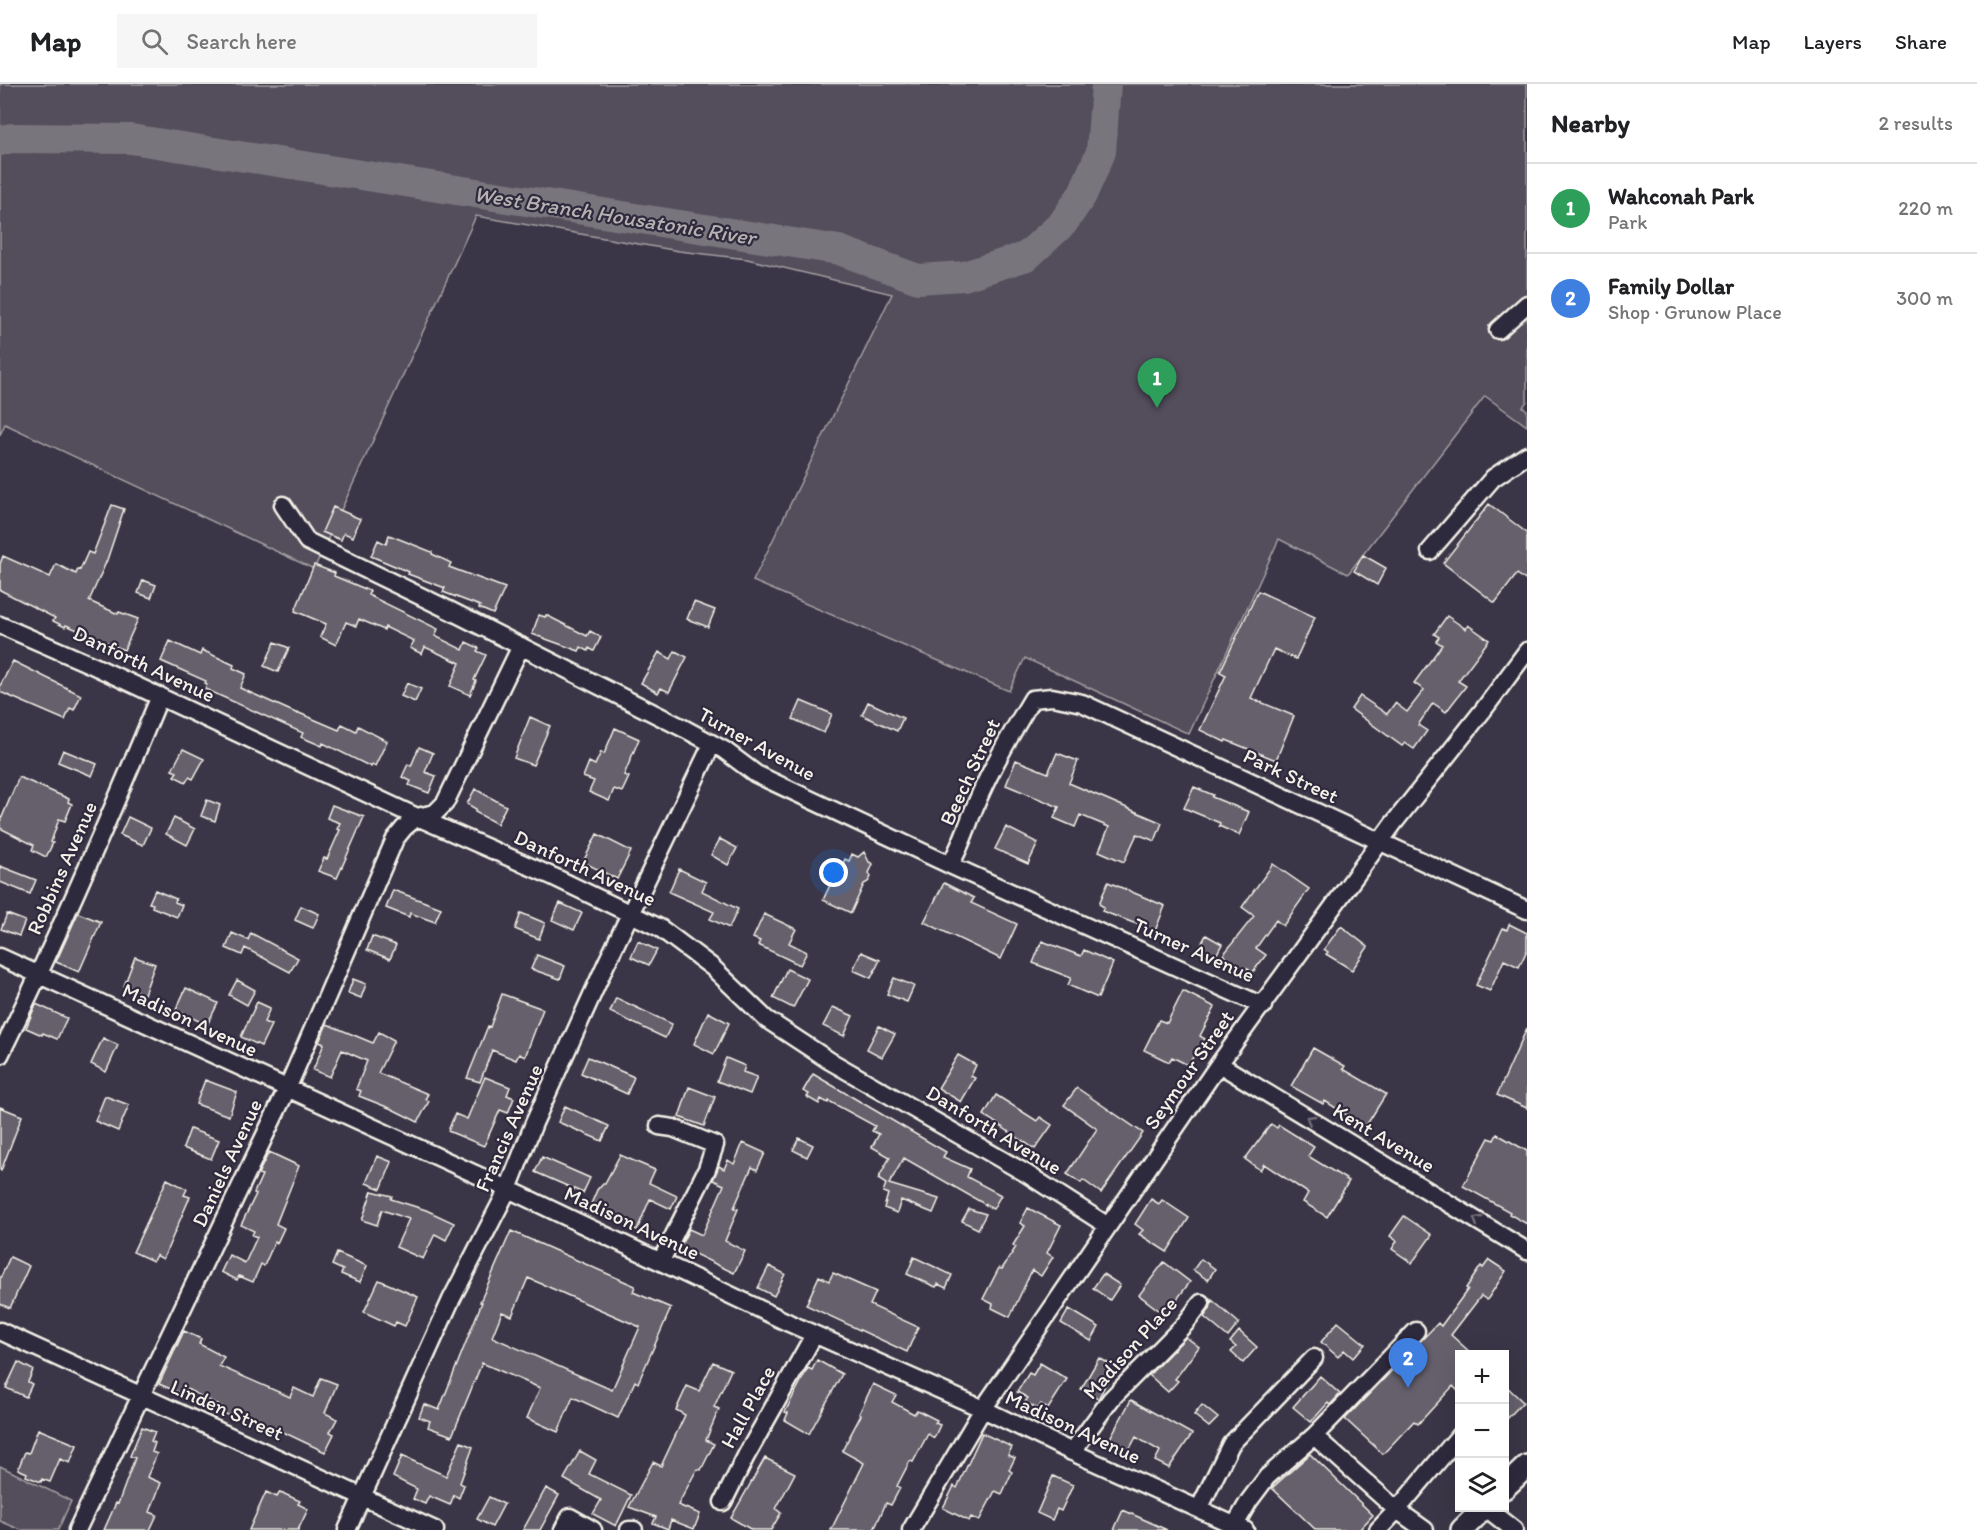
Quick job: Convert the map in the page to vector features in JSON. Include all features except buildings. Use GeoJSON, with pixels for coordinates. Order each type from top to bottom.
{"type":"FeatureCollection","features":[{"type":"Feature","properties":{"kind":"main road"},"geometry":{"type":"LineString","coordinates":[[1509,1483],[1527,1466]]}},
{"type":"Feature","properties":{"kind":"main road"},"geometry":{"type":"LineString","coordinates":[[1462,1530],[1481,1512]]}},
{"type":"Feature","properties":{"kind":"street"},"geometry":{"type":"LineString","coordinates":[[1498,330],[1527,304]]}},
{"type":"Feature","properties":{"kind":"street"},"geometry":{"type":"LineString","coordinates":[[1430,551],[1493,478],[1527,454]]}},
{"type":"Feature","properties":{"kind":"street","name":"Turner Avenue"},"geometry":{"type":"LineString","coordinates":[[283,505],[307,541],[712,744],[756,774],[950,865],[1263,1006]]}},
{"type":"Feature","properties":{"kind":"street","name":"Danforth Avenue"},"geometry":{"type":"LineString","coordinates":[[0,624],[160,696],[417,817],[554,877],[660,928],[712,967],[766,1019],[812,1049],[1028,1174],[1108,1226]]}},
{"type":"Feature","properties":{"kind":"street","name":"Daniels Avenue"},"geometry":{"type":"LineString","coordinates":[[77,1530],[287,1089],[395,839],[417,817],[435,813],[445,803],[520,646]]}},
{"type":"Feature","properties":{"kind":"street","name":"Seymour Street"},"geometry":{"type":"LineString","coordinates":[[911,1530],[983,1409],[1219,1064],[1380,843],[1527,651]]}},
{"type":"Feature","properties":{"kind":"street","name":"Robbins Avenue"},"geometry":{"type":"LineString","coordinates":[[0,1055],[39,975],[114,808],[160,696]]}},
{"type":"Feature","properties":{"kind":"street","name":"Park Street"},"geometry":{"type":"LineString","coordinates":[[1032,699],[1052,697],[1082,703],[1527,910]]}},
{"type":"Feature","properties":{"kind":"street","name":"Beech Street"},"geometry":{"type":"LineString","coordinates":[[950,865],[959,849],[978,797],[1004,746],[1032,699]]}},
{"type":"Feature","properties":{"kind":"street","name":"Francis Avenue"},"geometry":{"type":"LineString","coordinates":[[347,1530],[451,1300],[508,1189],[534,1123],[606,964],[712,744]]}},
{"type":"Feature","properties":{"kind":"street","name":"Madison Avenue"},"geometry":{"type":"LineString","coordinates":[[0,957],[508,1189],[814,1335],[983,1409],[1237,1528]]}},
{"type":"Feature","properties":{"kind":"street","name":"Kent Avenue"},"geometry":{"type":"LineString","coordinates":[[1219,1064],[1527,1251]]}},
{"type":"Feature","properties":{"kind":"street"},"geometry":{"type":"LineString","coordinates":[[659,1126],[673,1128],[714,1145],[707,1169],[661,1261]]}},
{"type":"Feature","properties":{"kind":"street","name":"Madison Place"},"geometry":{"type":"LineString","coordinates":[[1072,1452],[1111,1399],[1185,1324],[1201,1303]]}},
{"type":"Feature","properties":{"kind":"street","name":"Linden Street"},"geometry":{"type":"LineString","coordinates":[[0,1331],[435,1530]]}},
{"type":"Feature","properties":{"kind":"street"},"geometry":{"type":"LineString","coordinates":[[1237,1528],[1249,1501],[1267,1478],[1314,1436],[1416,1331]]}},
{"type":"Feature","properties":{"kind":"street","name":"Hall Place"},"geometry":{"type":"LineString","coordinates":[[723,1502],[746,1456],[814,1335]]}},
{"type":"Feature","properties":{"kind":"street"},"geometry":{"type":"LineString","coordinates":[[1199,1509],[1231,1444],[1314,1358]]}},
{"type":"Feature","properties":{"kind":"street"},"geometry":{"type":"LineString","coordinates":[[1314,1436],[1397,1510],[1425,1530]]}},
{"type":"Feature","properties":{"kind":"street"},"geometry":{"type":"LineString","coordinates":[[1378,1530],[1455,1441]]}},
{"type":"Feature","properties":{"kind":"street"},"geometry":{"type":"LineString","coordinates":[[1490,1512],[1514,1530]]}},
{"type":"Feature","properties":{"kind":"street"},"geometry":{"type":"LineString","coordinates":[[563,1530],[570,1517],[593,1530]]}},
{"type":"Feature","properties":{"kind":"shaded area"},"geometry":{"type":"Polygon","coordinates":[[[0,84],[1527,84],[1527,401],[1523,407],[1527,410],[1527,426],[1485,396],[1348,574],[1279,539],[1189,734],[1025,658],[1009,691],[753,581],[892,294],[747,259],[679,251],[476,216],[314,569],[5,424],[0,435],[0,84]]]}},
{"type":"Feature","properties":{"kind":"shaded area"},"geometry":{"type":"Polygon","coordinates":[[[0,1466],[71,1501],[58,1530],[21,1530],[0,1521],[0,1466]]]}},
{"type":"Feature","properties":{"kind":"waterway","name":"West Branch Housatonic River"},"geometry":{"type":"LineString","coordinates":[[0,141],[11,138],[131,139],[839,250],[918,279],[964,276],[1027,256],[1063,223],[1082,195],[1101,152],[1106,84]]}},
{"type":"Feature","properties":{"kind":"place","name":"Wahconah Park"},"geometry":{"type":"Point","coordinates":[1157,408]}},
{"type":"Feature","properties":{"kind":"place","name":"Family Dollar"},"geometry":{"type":"Point","coordinates":[1408,1388]}}]}
